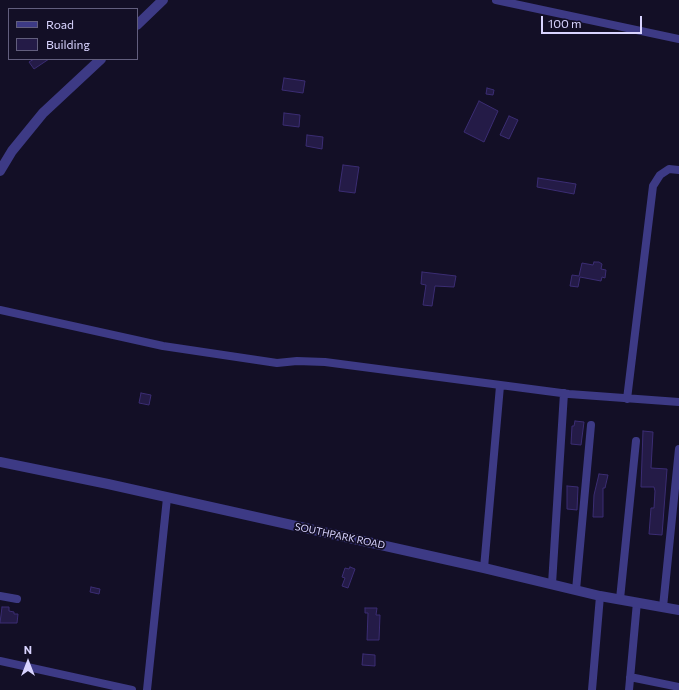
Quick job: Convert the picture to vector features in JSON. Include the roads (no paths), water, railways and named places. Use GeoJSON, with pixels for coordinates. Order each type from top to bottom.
{"type":"FeatureCollection","features":[{"type":"Feature","properties":{"kind":"street"},"geometry":{"type":"LineString","coordinates":[[138,24],[163,0]]}},
{"type":"Feature","properties":{"kind":"street"},"geometry":{"type":"LineString","coordinates":[[496,0],[679,39]]}},
{"type":"Feature","properties":{"kind":"street"},"geometry":{"type":"LineString","coordinates":[[0,171],[12,151],[43,113],[100,60]]}},
{"type":"Feature","properties":{"kind":"street"},"geometry":{"type":"LineString","coordinates":[[627,399],[653,186],[660,174],[669,169],[679,170]]}},
{"type":"Feature","properties":{"kind":"street"},"geometry":{"type":"LineString","coordinates":[[0,310],[163,346],[277,363],[297,361],[325,362],[564,394],[679,402]]}},
{"type":"Feature","properties":{"kind":"street"},"geometry":{"type":"LineString","coordinates":[[484,568],[500,386]]}},
{"type":"Feature","properties":{"kind":"street"},"geometry":{"type":"LineString","coordinates":[[552,584],[564,394]]}},
{"type":"Feature","properties":{"kind":"street"},"geometry":{"type":"LineString","coordinates":[[576,590],[591,425]]}},
{"type":"Feature","properties":{"kind":"street"},"geometry":{"type":"LineString","coordinates":[[620,599],[636,441]]}},
{"type":"Feature","properties":{"kind":"street"},"geometry":{"type":"LineString","coordinates":[[664,607],[679,449]]}},
{"type":"Feature","properties":{"kind":"street","name":"SOUTHPARK ROAD"},"geometry":{"type":"LineString","coordinates":[[0,462],[484,568],[600,596],[679,610]]}},
{"type":"Feature","properties":{"kind":"street"},"geometry":{"type":"LineString","coordinates":[[147,690],[167,498]]}},
{"type":"Feature","properties":{"kind":"street"},"geometry":{"type":"LineString","coordinates":[[0,596],[17,599]]}},
{"type":"Feature","properties":{"kind":"street"},"geometry":{"type":"LineString","coordinates":[[592,690],[600,596]]}},
{"type":"Feature","properties":{"kind":"street"},"geometry":{"type":"LineString","coordinates":[[629,690],[637,602]]}},
{"type":"Feature","properties":{"kind":"street"},"geometry":{"type":"LineString","coordinates":[[0,661],[113,688],[132,690]]}},
{"type":"Feature","properties":{"kind":"street"},"geometry":{"type":"LineString","coordinates":[[630,676],[679,686]]}}]}
